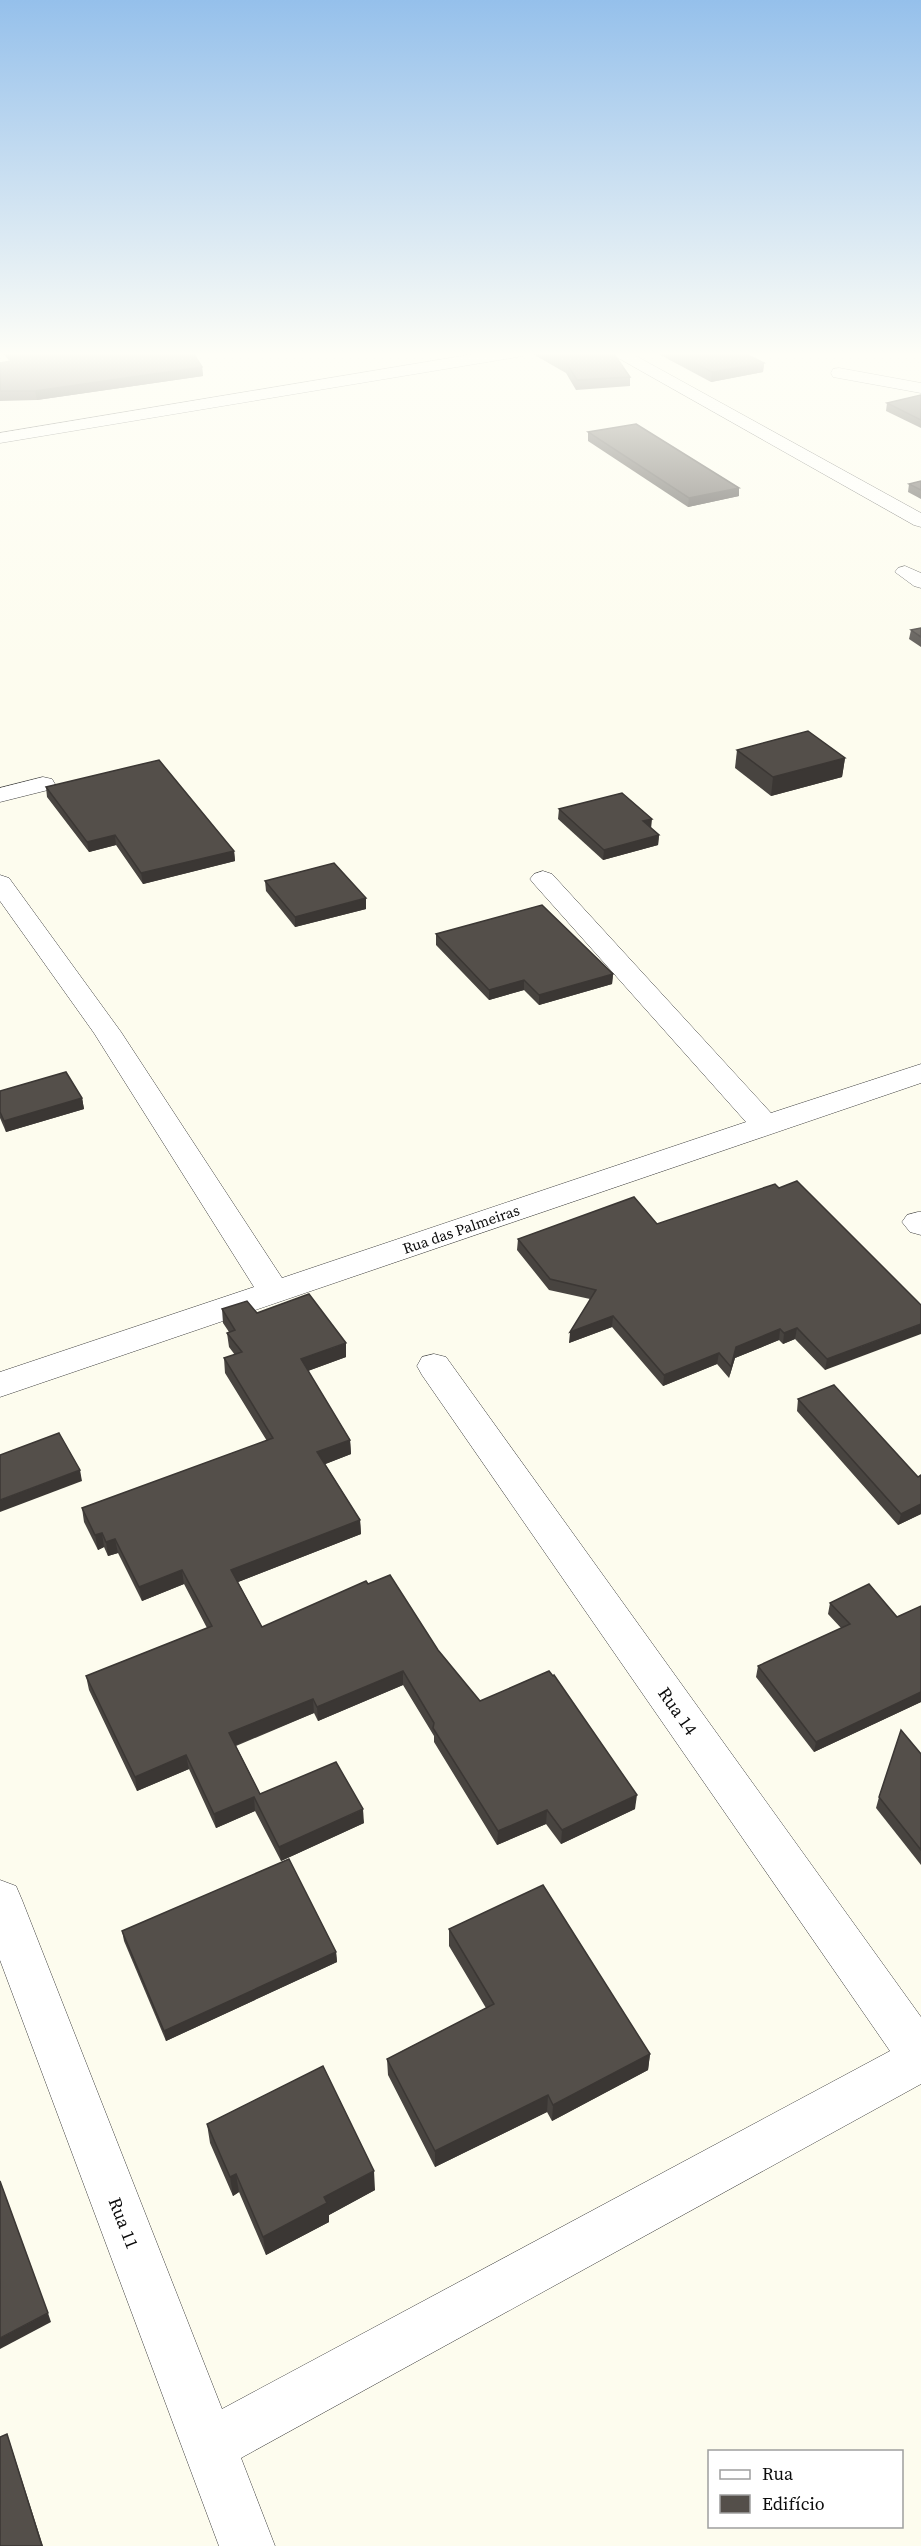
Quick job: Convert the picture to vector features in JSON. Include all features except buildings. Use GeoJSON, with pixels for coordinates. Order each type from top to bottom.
{"type":"FeatureCollection","features":[{"type":"Feature","properties":{"kind":"street"},"geometry":{"type":"LineString","coordinates":[[829,470],[921,521]]}},
{"type":"Feature","properties":{"kind":"street"},"geometry":{"type":"LineString","coordinates":[[0,795],[43,784]]}},
{"type":"Feature","properties":{"kind":"street"},"geometry":{"type":"LineString","coordinates":[[543,879],[766,1126]]}},
{"type":"Feature","properties":{"kind":"street"},"geometry":{"type":"LineString","coordinates":[[0,883],[107,1032],[274,1292]]}},
{"type":"Feature","properties":{"kind":"street","name":"Rua das Palmeiras"},"geometry":{"type":"LineString","coordinates":[[0,1385],[921,1073]]}},
{"type":"Feature","properties":{"kind":"street","name":"Rua 14"},"geometry":{"type":"LineString","coordinates":[[434,1366],[921,2058]]}},
{"type":"Feature","properties":{"kind":"street","name":"Rua 11"},"geometry":{"type":"LineString","coordinates":[[0,1900],[247,2546]]}},
{"type":"Feature","properties":{"kind":"street"},"geometry":{"type":"LineString","coordinates":[[210,2445],[921,2058]]}}]}
